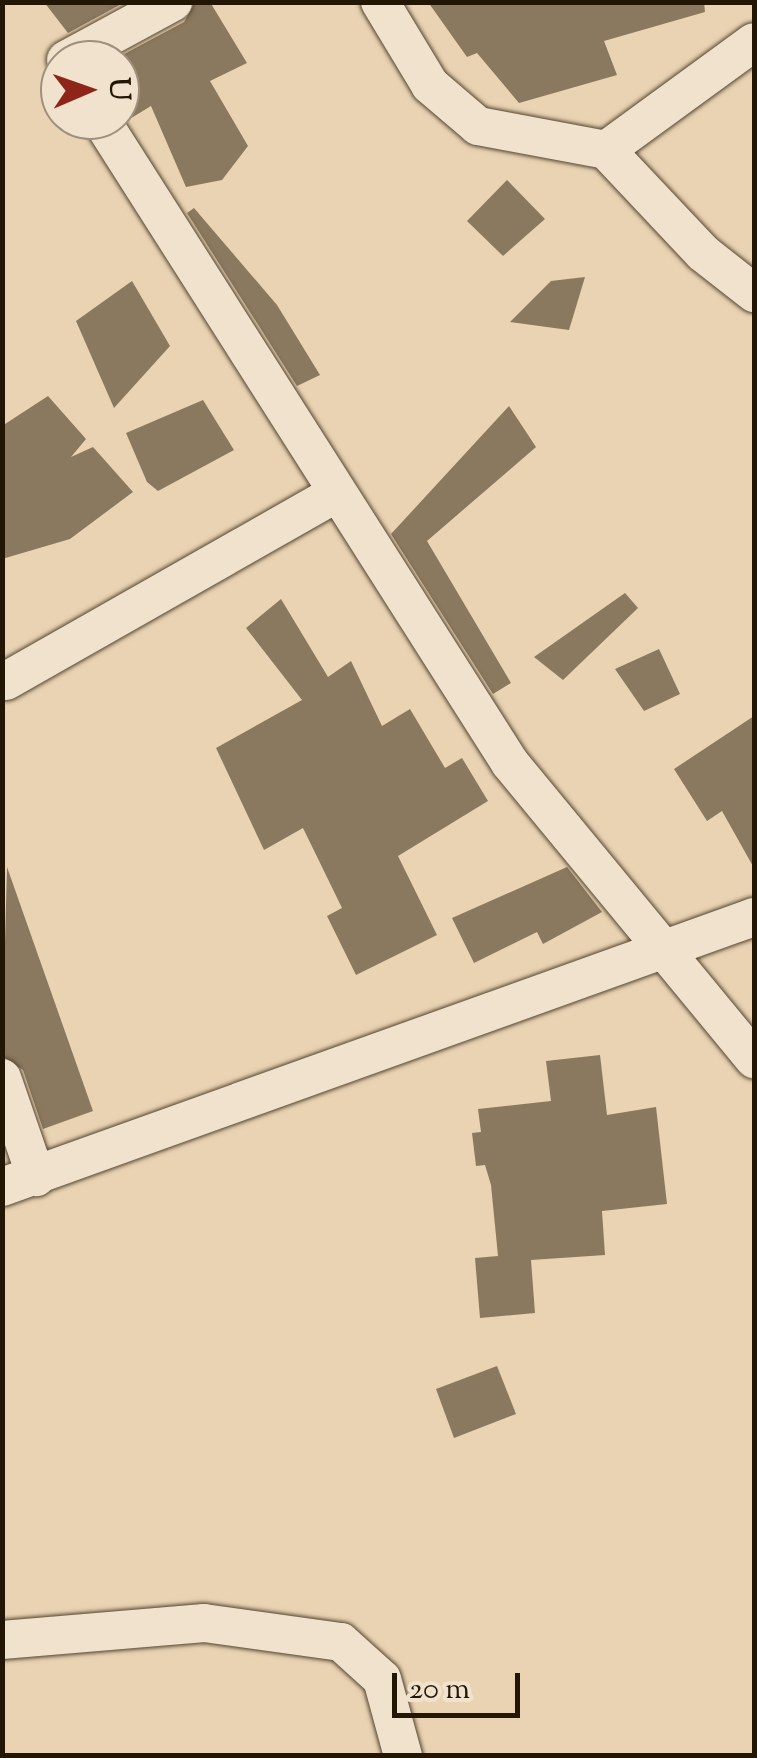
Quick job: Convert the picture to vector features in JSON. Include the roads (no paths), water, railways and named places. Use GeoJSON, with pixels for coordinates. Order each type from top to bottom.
{"type":"FeatureCollection","features":[{"type":"Feature","properties":{"kind":"street"},"geometry":{"type":"LineString","coordinates":[[103,40],[174,2]]}},
{"type":"Feature","properties":{"kind":"street"},"geometry":{"type":"LineString","coordinates":[[380,2],[430,85],[478,126],[606,150],[703,253],[754,293]]}},
{"type":"Feature","properties":{"kind":"street"},"geometry":{"type":"LineString","coordinates":[[606,150],[754,42]]}},
{"type":"Feature","properties":{"kind":"street"},"geometry":{"type":"LineString","coordinates":[[114,140],[510,763],[754,1059]]}},
{"type":"Feature","properties":{"kind":"street"},"geometry":{"type":"LineString","coordinates":[[6,681],[336,494]]}},
{"type":"Feature","properties":{"kind":"street"},"geometry":{"type":"LineString","coordinates":[[2,1078],[19,1182],[754,916]]}},
{"type":"Feature","properties":{"kind":"street"},"geometry":{"type":"LineString","coordinates":[[2,1640],[204,1623],[341,1642],[382,1679],[403,1756]]}}]}
